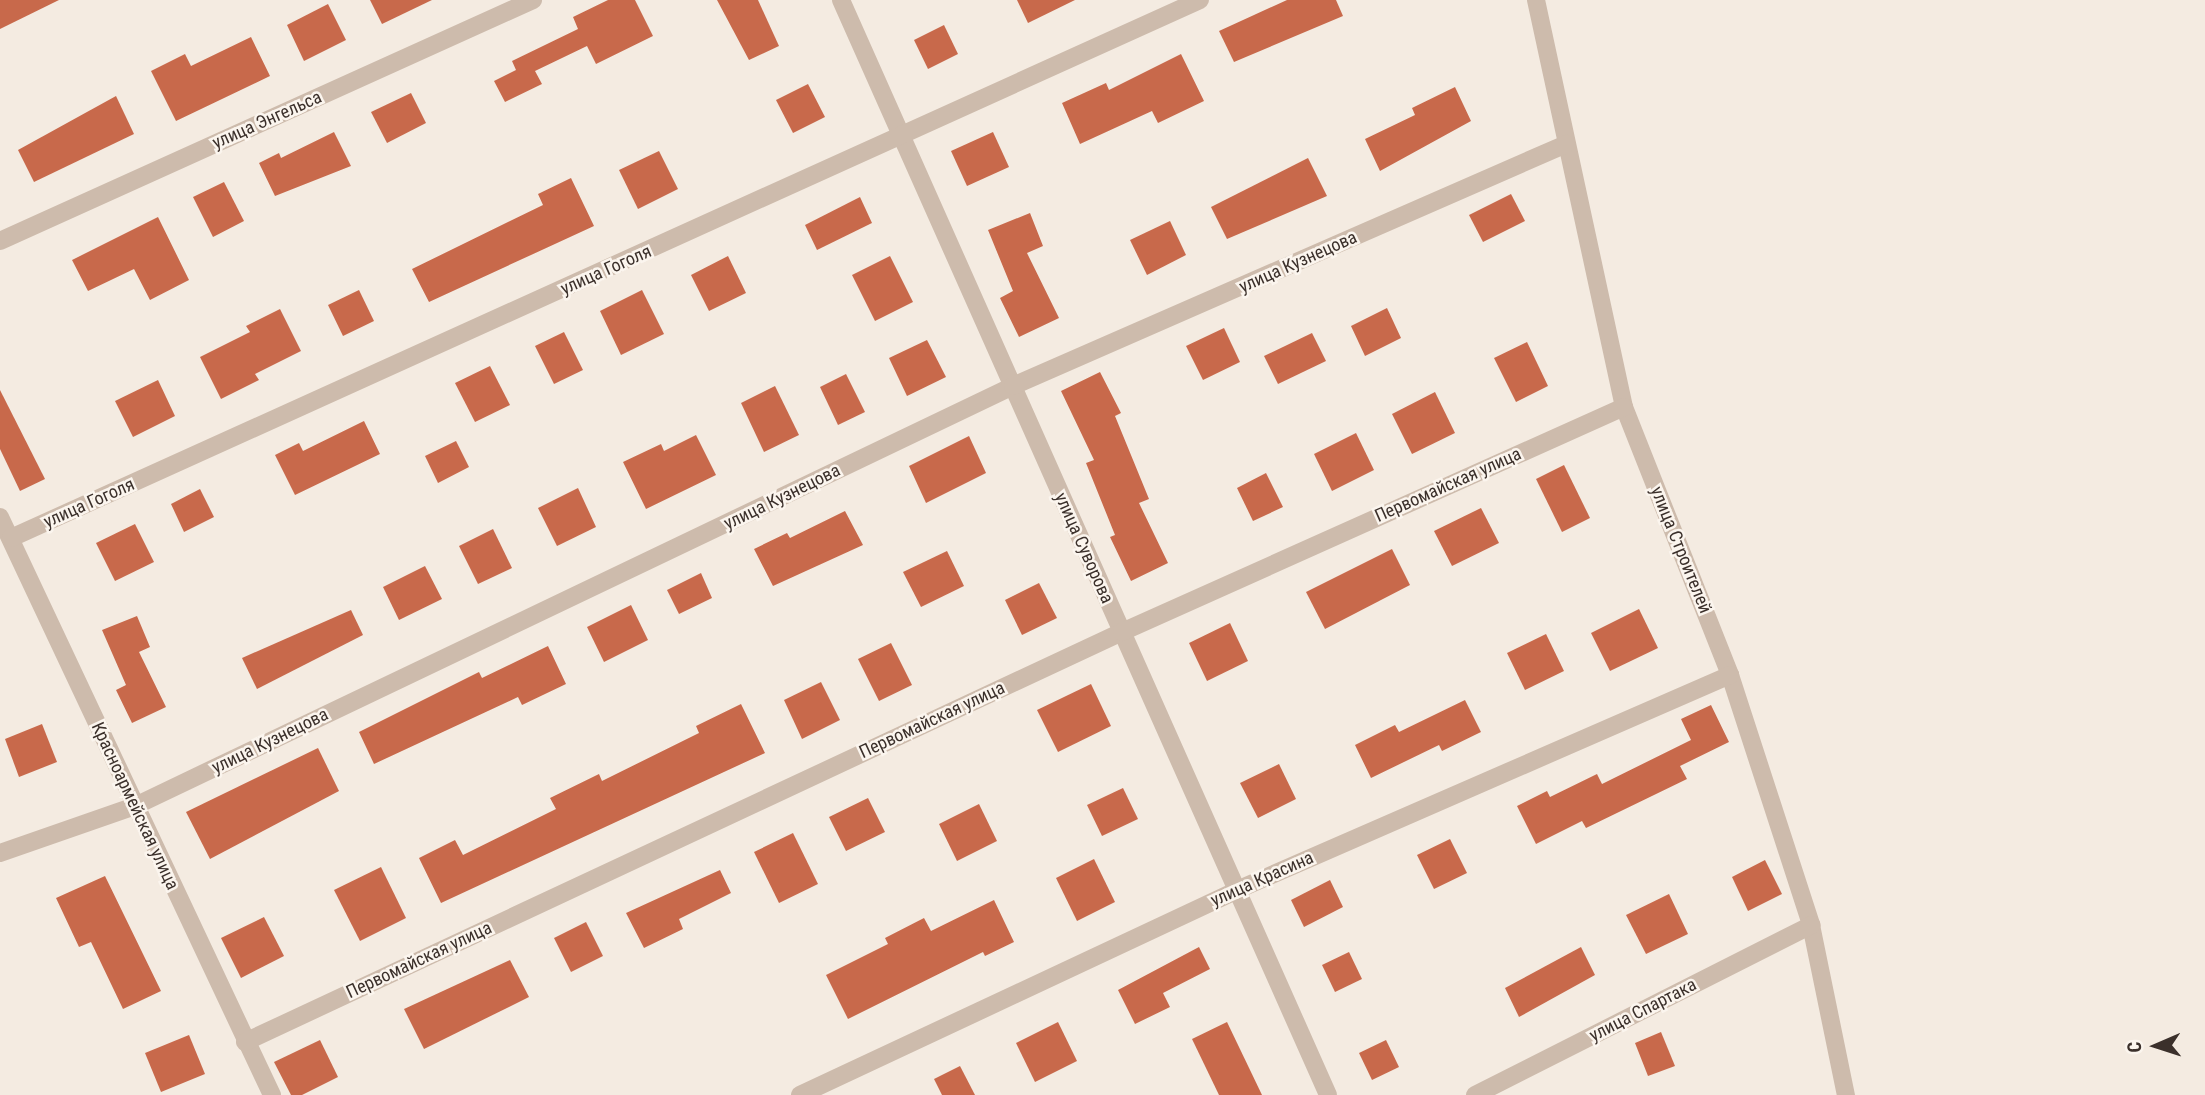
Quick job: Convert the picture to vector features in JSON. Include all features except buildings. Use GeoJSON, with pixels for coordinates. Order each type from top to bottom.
{"type":"FeatureCollection","features":[{"type":"Feature","properties":{"kind":"street","name":"улица Энгельса"},"geometry":{"type":"LineString","coordinates":[[0,241],[533,0]]}},
{"type":"Feature","properties":{"kind":"street","name":"улица Суворова"},"geometry":{"type":"LineString","coordinates":[[841,0],[1328,1095]]}},
{"type":"Feature","properties":{"kind":"street","name":"улица Гоголя"},"geometry":{"type":"LineString","coordinates":[[11,538],[1200,0]]}},
{"type":"Feature","properties":{"kind":"street","name":"улица Строителей"},"geometry":{"type":"LineString","coordinates":[[1536,0],[1624,407],[1730,674],[1811,925],[1846,1095]]}},
{"type":"Feature","properties":{"kind":"street","name":"улица Кузнецова"},"geometry":{"type":"LineString","coordinates":[[0,853],[135,806],[1013,386],[1566,144]]}},
{"type":"Feature","properties":{"kind":"street","name":"Первомайская улица"},"geometry":{"type":"LineString","coordinates":[[245,1042],[1122,632],[1624,407]]}},
{"type":"Feature","properties":{"kind":"street","name":"Красноармейская улица"},"geometry":{"type":"LineString","coordinates":[[0,517],[271,1095]]}},
{"type":"Feature","properties":{"kind":"street","name":"улица Красина"},"geometry":{"type":"LineString","coordinates":[[800,1095],[1237,890],[1730,674]]}},
{"type":"Feature","properties":{"kind":"street","name":"улица Спартака"},"geometry":{"type":"LineString","coordinates":[[1475,1095],[1811,925]]}}]}
